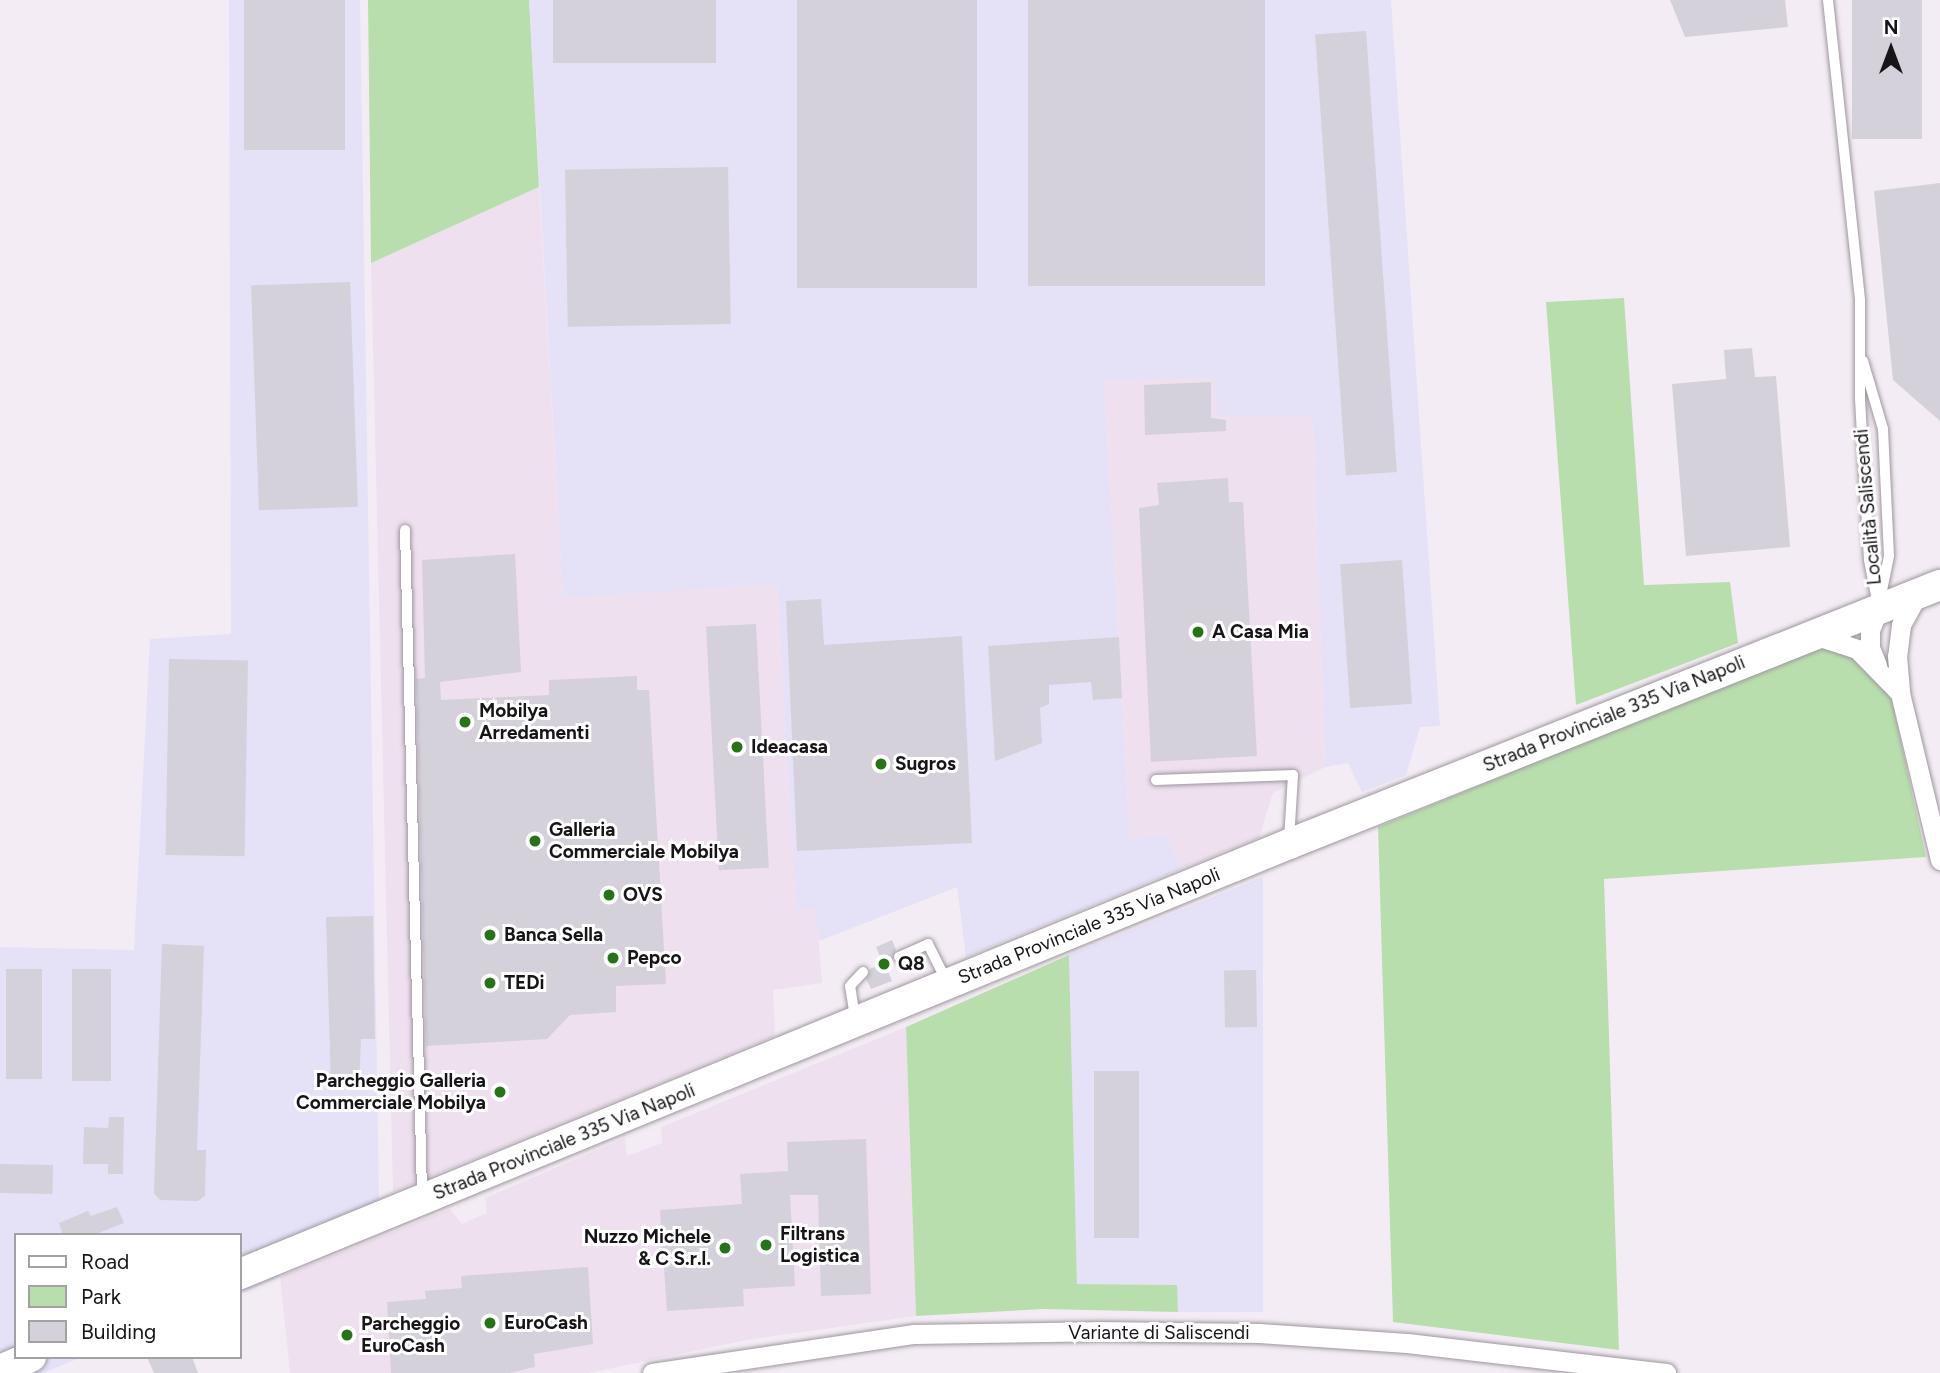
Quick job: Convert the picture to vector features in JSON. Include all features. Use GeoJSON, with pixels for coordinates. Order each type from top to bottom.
{"type":"FeatureCollection","features":[{"type":"Feature","properties":{"kind":"main road","name":"Strada Provinciale 335 Via Napoli"},"geometry":{"type":"LineString","coordinates":[[242,1273],[1289,844],[1929,590]]}},
{"type":"Feature","properties":{"kind":"main road"},"geometry":{"type":"LineString","coordinates":[[0,1370],[26,1359]]}},
{"type":"Feature","properties":{"kind":"street"},"geometry":{"type":"LineString","coordinates":[[1929,590],[1900,625],[1897,656],[1900,694],[1940,860]]}},
{"type":"Feature","properties":{"kind":"street"},"geometry":{"type":"LineString","coordinates":[[1878,610],[1897,656]]}},
{"type":"Feature","properties":{"kind":"street"},"geometry":{"type":"LineString","coordinates":[[1877,665],[1870,648],[1870,630],[1878,610]]}},
{"type":"Feature","properties":{"kind":"street"},"geometry":{"type":"LineString","coordinates":[[1813,635],[1857,649],[1877,665],[1900,694]]}},
{"type":"Feature","properties":{"kind":"street","name":"Variante di Saliscendi"},"geometry":{"type":"LineString","coordinates":[[652,1373],[914,1334],[1110,1332],[1259,1333],[1407,1343],[1666,1373]]}},
{"type":"Feature","properties":{"kind":"lane","name":"Località Saliscendi"},"geometry":{"type":"LineString","coordinates":[[1828,0],[1860,300],[1869,560],[1878,610]]}},
{"type":"Feature","properties":{"kind":"lane","name":"Località Saliscendi"},"geometry":{"type":"LineString","coordinates":[[1861,354],[1883,429],[1889,556],[1878,610]]}},
{"type":"Feature","properties":{"kind":"lane"},"geometry":{"type":"LineString","coordinates":[[405,530],[422,1200]]}},
{"type":"Feature","properties":{"kind":"lane"},"geometry":{"type":"LineString","coordinates":[[1156,780],[1293,775],[1289,844]]}},
{"type":"Feature","properties":{"kind":"lane"},"geometry":{"type":"LineString","coordinates":[[899,957],[928,944],[948,984]]}},
{"type":"Feature","properties":{"kind":"lane"},"geometry":{"type":"LineString","coordinates":[[857,1022],[850,986],[863,972]]}},
{"type":"Feature","properties":{"kind":"shaded area"},"geometry":{"type":"Polygon","coordinates":[[[229,0],[360,0],[379,1201],[277,1245],[280,1277],[242,1293],[242,1233],[14,1233],[14,1359],[77,1359],[43,1373],[0,1373],[0,947],[134,950],[150,639],[231,634],[229,0]]]}},
{"type":"Feature","properties":{"kind":"shaded area"},"geometry":{"type":"Polygon","coordinates":[[[529,0],[1391,0],[1440,726],[1420,727],[1406,775],[1362,792],[1348,763],[1325,767],[1313,417],[1218,415],[1214,378],[1104,380],[1130,838],[1167,835],[1181,869],[966,957],[957,887],[819,941],[815,907],[796,910],[777,584],[563,598],[529,0]]]}},
{"type":"Feature","properties":{"kind":"shaded area"},"geometry":{"type":"Polygon","coordinates":[[[539,187],[563,597],[777,584],[796,909],[816,906],[822,983],[773,990],[775,1036],[393,1192],[371,263],[539,187]]]}},
{"type":"Feature","properties":{"kind":"shaded area"},"geometry":{"type":"Polygon","coordinates":[[[1215,378],[1218,415],[1313,416],[1325,767],[1273,793],[1259,838],[1181,869],[1167,835],[1130,838],[1104,380],[1215,378]]]}},
{"type":"Feature","properties":{"kind":"shaded area"},"geometry":{"type":"Polygon","coordinates":[[[1263,877],[1263,1312],[1178,1312],[1176,1285],[1077,1284],[1069,955],[1263,877]]]}},
{"type":"Feature","properties":{"kind":"shaded area"},"geometry":{"type":"Polygon","coordinates":[[[906,1027],[916,1316],[747,1340],[589,1373],[290,1373],[280,1277],[450,1209],[462,1224],[487,1213],[485,1198],[625,1138],[627,1156],[662,1143],[661,1127],[906,1027]]]}},
{"type":"Feature","properties":{"kind":"green space"},"geometry":{"type":"Polygon","coordinates":[[[368,0],[529,0],[539,187],[371,263],[368,0]]]}},
{"type":"Feature","properties":{"kind":"green space"},"geometry":{"type":"Polygon","coordinates":[[[1624,298],[1644,585],[1730,582],[1738,643],[1576,705],[1546,302],[1624,298]]]}},
{"type":"Feature","properties":{"kind":"green space"},"geometry":{"type":"Polygon","coordinates":[[[1817,647],[1852,657],[1872,670],[1892,700],[1926,857],[1604,879],[1619,1350],[1393,1322],[1378,827],[1817,647]]]}},
{"type":"Feature","properties":{"kind":"green space"},"geometry":{"type":"Polygon","coordinates":[[[1069,955],[1077,1284],[1177,1285],[1178,1312],[1043,1309],[916,1316],[906,1027],[1069,955]]]}},
{"type":"Feature","properties":{"kind":"building"},"geometry":{"type":"Polygon","coordinates":[[[244,0],[345,0],[345,150],[244,150],[244,0]]]}},
{"type":"Feature","properties":{"kind":"building"},"geometry":{"type":"Polygon","coordinates":[[[553,0],[716,0],[716,63],[553,63],[553,0]]]}},
{"type":"Feature","properties":{"kind":"building"},"geometry":{"type":"Polygon","coordinates":[[[797,0],[977,0],[977,288],[797,288],[797,0]]]}},
{"type":"Feature","properties":{"kind":"building"},"geometry":{"type":"Polygon","coordinates":[[[1028,0],[1265,0],[1265,286],[1028,286],[1028,0]]]}},
{"type":"Feature","properties":{"kind":"building"},"geometry":{"type":"Polygon","coordinates":[[[1670,0],[1785,0],[1788,27],[1685,37],[1670,0]]]}},
{"type":"Feature","properties":{"kind":"building"},"geometry":{"type":"Polygon","coordinates":[[[1852,0],[1922,0],[1922,139],[1852,139],[1852,0]]]}},
{"type":"Feature","properties":{"kind":"building"},"geometry":{"type":"Polygon","coordinates":[[[1366,31],[1397,472],[1346,475],[1315,35],[1366,31]]]}},
{"type":"Feature","properties":{"kind":"building"},"geometry":{"type":"Polygon","coordinates":[[[728,167],[731,324],[568,327],[565,170],[728,167]]]}},
{"type":"Feature","properties":{"kind":"building"},"geometry":{"type":"Polygon","coordinates":[[[1940,183],[1940,421],[1893,380],[1874,191],[1940,183]]]}},
{"type":"Feature","properties":{"kind":"building"},"geometry":{"type":"Polygon","coordinates":[[[350,282],[358,507],[259,510],[251,285],[350,282]]]}},
{"type":"Feature","properties":{"kind":"building"},"geometry":{"type":"Polygon","coordinates":[[[1752,348],[1755,377],[1776,376],[1790,547],[1686,556],[1672,384],[1726,379],[1724,350],[1752,348]]]}},
{"type":"Feature","properties":{"kind":"building"},"geometry":{"type":"Polygon","coordinates":[[[1211,382],[1211,418],[1226,420],[1226,431],[1145,435],[1144,385],[1211,382]]]}},
{"type":"Feature","properties":{"kind":"building","name":"A Casa Mia"},"geometry":{"type":"Polygon","coordinates":[[[1228,478],[1229,502],[1243,502],[1257,756],[1151,762],[1139,508],[1159,505],[1157,483],[1228,478]]]}},
{"type":"Feature","properties":{"kind":"building","name":"Galleria Commerciale Mobilya"},"geometry":{"type":"Polygon","coordinates":[[[515,554],[521,672],[440,682],[441,700],[549,695],[549,680],[637,676],[637,690],[649,690],[666,984],[616,986],[616,1012],[570,1015],[547,1039],[426,1046],[416,679],[425,678],[422,560],[515,554]]]}},
{"type":"Feature","properties":{"kind":"building"},"geometry":{"type":"Polygon","coordinates":[[[1402,560],[1412,704],[1350,708],[1340,564],[1402,560]]]}},
{"type":"Feature","properties":{"kind":"building","name":"Sugros"},"geometry":{"type":"Polygon","coordinates":[[[821,599],[824,645],[962,636],[972,843],[797,851],[786,601],[821,599]]]}},
{"type":"Feature","properties":{"kind":"building","name":"Ideacasa"},"geometry":{"type":"Polygon","coordinates":[[[756,624],[769,868],[719,870],[706,627],[756,624]]]}},
{"type":"Feature","properties":{"kind":"building"},"geometry":{"type":"Polygon","coordinates":[[[1119,637],[1122,698],[1093,700],[1091,682],[1049,685],[1049,704],[1040,708],[1042,743],[995,761],[988,646],[1119,637]]]}},
{"type":"Feature","properties":{"kind":"building"},"geometry":{"type":"Polygon","coordinates":[[[169,659],[248,660],[245,856],[166,855],[169,659]]]}},
{"type":"Feature","properties":{"kind":"building"},"geometry":{"type":"Polygon","coordinates":[[[373,916],[375,1039],[361,1039],[359,1088],[331,1088],[326,917],[373,916]]]}},
{"type":"Feature","properties":{"kind":"building"},"geometry":{"type":"Polygon","coordinates":[[[892,940],[896,950],[893,961],[885,964],[892,981],[871,989],[866,979],[870,969],[883,963],[876,947],[892,940]]]}},
{"type":"Feature","properties":{"kind":"building"},"geometry":{"type":"Polygon","coordinates":[[[162,944],[204,946],[197,1150],[206,1150],[205,1196],[198,1201],[160,1200],[154,1193],[162,944]]]}},
{"type":"Feature","properties":{"kind":"building"},"geometry":{"type":"Polygon","coordinates":[[[6,969],[42,969],[42,1079],[6,1079],[6,969]]]}},
{"type":"Feature","properties":{"kind":"building"},"geometry":{"type":"Polygon","coordinates":[[[72,969],[111,969],[111,1081],[72,1081],[72,969]]]}},
{"type":"Feature","properties":{"kind":"building"},"geometry":{"type":"Polygon","coordinates":[[[1256,970],[1257,1027],[1225,1028],[1224,971],[1256,970]]]}},
{"type":"Feature","properties":{"kind":"building"},"geometry":{"type":"Polygon","coordinates":[[[1094,1071],[1139,1071],[1139,1238],[1094,1238],[1094,1071]]]}},
{"type":"Feature","properties":{"kind":"building"},"geometry":{"type":"Polygon","coordinates":[[[109,1117],[124,1117],[123,1174],[108,1174],[108,1164],[83,1164],[84,1127],[108,1128],[109,1117]]]}},
{"type":"Feature","properties":{"kind":"building"},"geometry":{"type":"Polygon","coordinates":[[[866,1139],[871,1294],[821,1296],[818,1195],[790,1195],[795,1286],[743,1289],[744,1306],[667,1311],[660,1210],[742,1204],[740,1174],[788,1171],[787,1142],[866,1139]]]}},
{"type":"Feature","properties":{"kind":"building"},"geometry":{"type":"Polygon","coordinates":[[[0,1164],[53,1165],[52,1194],[0,1193],[0,1164]]]}},
{"type":"Feature","properties":{"kind":"building"},"geometry":{"type":"Polygon","coordinates":[[[117,1207],[124,1223],[98,1233],[62,1233],[59,1223],[88,1211],[91,1216],[117,1207]]]}},
{"type":"Feature","properties":{"kind":"building","name":"EuroCash"},"geometry":{"type":"Polygon","coordinates":[[[588,1267],[593,1344],[534,1354],[535,1367],[509,1373],[391,1373],[387,1302],[426,1299],[425,1291],[462,1288],[461,1276],[588,1267]]]}},
{"type":"Feature","properties":{"kind":"building"},"geometry":{"type":"Polygon","coordinates":[[[148,1359],[193,1359],[198,1373],[154,1373],[148,1359]]]}},
{"type":"Feature","properties":{"kind":"place","name":"A Casa Mia"},"geometry":{"type":"Point","coordinates":[1198,632]}},
{"type":"Feature","properties":{"kind":"place","name":"Mobilya Arredamenti"},"geometry":{"type":"Point","coordinates":[465,722]}},
{"type":"Feature","properties":{"kind":"place","name":"Ideacasa"},"geometry":{"type":"Point","coordinates":[737,747]}},
{"type":"Feature","properties":{"kind":"place","name":"Sugros"},"geometry":{"type":"Point","coordinates":[881,764]}},
{"type":"Feature","properties":{"kind":"place","name":"Galleria Commerciale Mobilya"},"geometry":{"type":"Point","coordinates":[535,841]}},
{"type":"Feature","properties":{"kind":"place","name":"OVS"},"geometry":{"type":"Point","coordinates":[609,895]}},
{"type":"Feature","properties":{"kind":"place","name":"Banca Sella"},"geometry":{"type":"Point","coordinates":[490,935]}},
{"type":"Feature","properties":{"kind":"place","name":"Pepco"},"geometry":{"type":"Point","coordinates":[613,958]}},
{"type":"Feature","properties":{"kind":"place","name":"Q8"},"geometry":{"type":"Point","coordinates":[884,964]}},
{"type":"Feature","properties":{"kind":"place","name":"TEDi"},"geometry":{"type":"Point","coordinates":[490,983]}},
{"type":"Feature","properties":{"kind":"place","name":"Parcheggio Galleria Commerciale Mobilya"},"geometry":{"type":"Point","coordinates":[500,1092]}},
{"type":"Feature","properties":{"kind":"place","name":"Filtrans Logistica"},"geometry":{"type":"Point","coordinates":[766,1245]}},
{"type":"Feature","properties":{"kind":"place","name":"Nuzzo Michele & C S.r.l."},"geometry":{"type":"Point","coordinates":[725,1248]}},
{"type":"Feature","properties":{"kind":"place","name":"EuroCash"},"geometry":{"type":"Point","coordinates":[490,1323]}},
{"type":"Feature","properties":{"kind":"place","name":"Parcheggio EuroCash"},"geometry":{"type":"Point","coordinates":[347,1335]}}]}
